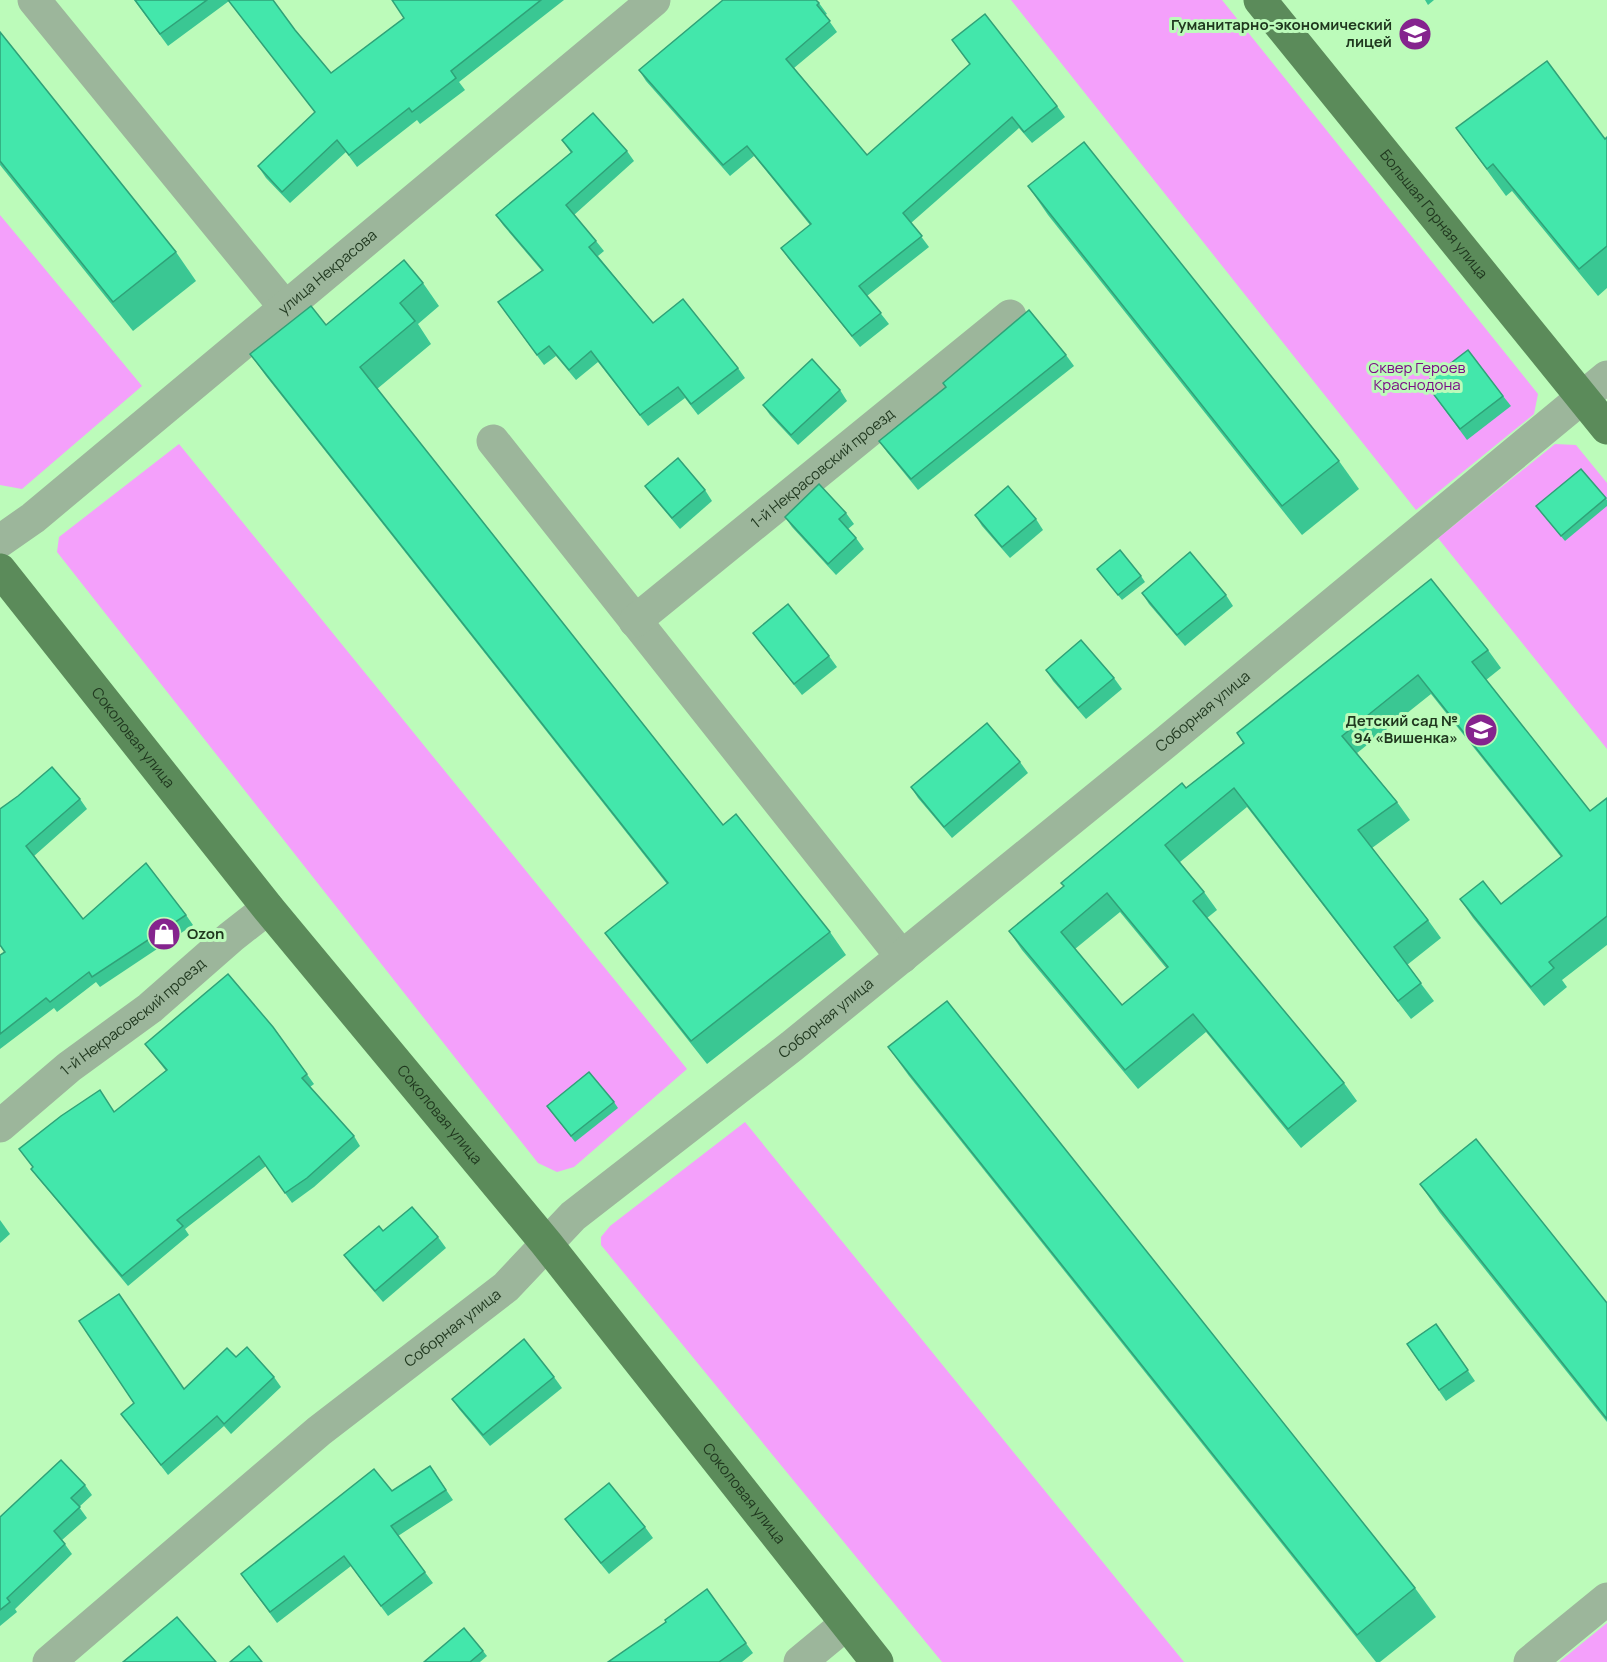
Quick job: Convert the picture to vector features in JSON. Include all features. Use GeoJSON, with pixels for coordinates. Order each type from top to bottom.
{"type":"FeatureCollection","features":[{"type":"Feature","properties":{"kind":"main road","name":"Большая Горная улица"},"geometry":{"type":"LineString","coordinates":[[1260,0],[1595,387],[1607,428]]}},
{"type":"Feature","properties":{"kind":"main road","name":"Соколовая улица"},"geometry":{"type":"LineString","coordinates":[[0,570],[268,908],[546,1243],[877,1662]]}},
{"type":"Feature","properties":{"kind":"street"},"geometry":{"type":"LineString","coordinates":[[34,0],[284,306]]}},
{"type":"Feature","properties":{"kind":"street","name":"улица Некрасова"},"geometry":{"type":"LineString","coordinates":[[0,541],[33,518],[284,306],[654,0]]}},
{"type":"Feature","properties":{"kind":"street","name":"1-й Некрасовский проезд"},"geometry":{"type":"LineString","coordinates":[[636,621],[1010,316]]}},
{"type":"Feature","properties":{"kind":"street","name":"Соборная улица"},"geometry":{"type":"LineString","coordinates":[[49,1662],[318,1431],[506,1287],[573,1216],[792,1046],[902,957],[1595,387]]}},
{"type":"Feature","properties":{"kind":"street"},"geometry":{"type":"LineString","coordinates":[[493,441],[902,957]]}},
{"type":"Feature","properties":{"kind":"street","name":"1-й Некрасовский проезд"},"geometry":{"type":"LineString","coordinates":[[0,1126],[69,1067],[150,1008],[268,908]]}},
{"type":"Feature","properties":{"kind":"street"},"geometry":{"type":"LineString","coordinates":[[1530,1662],[1607,1599]]}},
{"type":"Feature","properties":{"kind":"street"},"geometry":{"type":"LineString","coordinates":[[800,1662],[846,1624]]}},
{"type":"Feature","properties":{"kind":"green space","name":"Сквер Героев Краснодона"},"geometry":{"type":"Polygon","coordinates":[[[1011,0],[1222,0],[1538,394],[1534,414],[1416,510],[1011,0]]]}},
{"type":"Feature","properties":{"kind":"green space"},"geometry":{"type":"Polygon","coordinates":[[[0,215],[142,386],[22,489],[0,485],[0,215]]]}},
{"type":"Feature","properties":{"kind":"green space"},"geometry":{"type":"Polygon","coordinates":[[[179,444],[687,1069],[574,1167],[557,1172],[538,1163],[57,552],[59,537],[179,444]]]}},
{"type":"Feature","properties":{"kind":"green space"},"geometry":{"type":"Polygon","coordinates":[[[1555,444],[1576,445],[1607,483],[1607,749],[1438,538],[1555,444]]]}},
{"type":"Feature","properties":{"kind":"green space"},"geometry":{"type":"Polygon","coordinates":[[[745,1122],[1184,1662],[942,1662],[601,1245],[601,1237],[610,1226],[745,1122]]]}},
{"type":"Feature","properties":{"kind":"green space"},"geometry":{"type":"Polygon","coordinates":[[[1607,1623],[1607,1662],[1559,1662],[1607,1623]]]}},
{"type":"Feature","properties":{"kind":"building"},"geometry":{"type":"Polygon","coordinates":[[[135,0],[207,0],[160,34],[135,0]]]}},
{"type":"Feature","properties":{"kind":"building"},"geometry":{"type":"Polygon","coordinates":[[[228,0],[273,0],[331,73],[404,18],[392,0],[541,0],[451,71],[456,78],[412,112],[409,108],[349,155],[337,140],[282,192],[258,166],[315,112],[228,0]]]}},
{"type":"Feature","properties":{"kind":"building"},"geometry":{"type":"Polygon","coordinates":[[[723,0],[816,0],[819,3],[817,5],[830,21],[786,59],[867,155],[970,64],[952,40],[985,14],[1057,106],[1024,132],[1012,117],[903,213],[922,236],[859,286],[881,313],[852,336],[781,248],[811,224],[747,146],[723,165],[639,70],[723,0]]]}},
{"type":"Feature","properties":{"kind":"building"},"geometry":{"type":"Polygon","coordinates":[[[0,32],[176,252],[113,302],[0,161],[0,32]]]}},
{"type":"Feature","properties":{"kind":"building"},"geometry":{"type":"Polygon","coordinates":[[[1547,61],[1605,139],[1607,137],[1607,246],[1579,269],[1493,164],[1487,169],[1456,128],[1547,61]]]}},
{"type":"Feature","properties":{"kind":"building"},"geometry":{"type":"Polygon","coordinates":[[[593,113],[627,151],[566,205],[596,241],[589,247],[653,323],[683,299],[738,368],[691,404],[678,387],[640,415],[591,351],[569,370],[549,346],[537,355],[498,302],[543,270],[496,215],[572,152],[562,140],[593,113]]]}},
{"type":"Feature","properties":{"kind":"building"},"geometry":{"type":"Polygon","coordinates":[[[1084,142],[1339,461],[1282,506],[1028,186],[1084,142]]]}},
{"type":"Feature","properties":{"kind":"building"},"geometry":{"type":"Polygon","coordinates":[[[404,260],[423,283],[400,303],[415,321],[360,367],[723,825],[736,814],[830,932],[691,1041],[605,933],[668,883],[250,354],[311,306],[326,325],[404,260]]]}},
{"type":"Feature","properties":{"kind":"building"},"geometry":{"type":"Polygon","coordinates":[[[1029,310],[1066,355],[911,479],[879,441],[946,387],[943,383],[1029,310]]]}},
{"type":"Feature","properties":{"kind":"building"},"geometry":{"type":"Polygon","coordinates":[[[1468,350],[1503,396],[1460,429],[1425,383],[1468,350]]]}},
{"type":"Feature","properties":{"kind":"building"},"geometry":{"type":"Polygon","coordinates":[[[812,359],[840,390],[791,435],[763,405],[812,359]]]}},
{"type":"Feature","properties":{"kind":"building"},"geometry":{"type":"Polygon","coordinates":[[[678,458],[705,490],[672,518],[645,486],[678,458]]]}},
{"type":"Feature","properties":{"kind":"building"},"geometry":{"type":"Polygon","coordinates":[[[1581,469],[1606,498],[1561,536],[1536,506],[1581,469]]]}},
{"type":"Feature","properties":{"kind":"building"},"geometry":{"type":"Polygon","coordinates":[[[819,484],[846,513],[839,519],[856,538],[828,564],[785,517],[819,484]]]}},
{"type":"Feature","properties":{"kind":"building"},"geometry":{"type":"Polygon","coordinates":[[[1008,486],[1036,519],[1002,547],[975,515],[1008,486]]]}},
{"type":"Feature","properties":{"kind":"building"},"geometry":{"type":"Polygon","coordinates":[[[1120,550],[1141,576],[1118,595],[1097,569],[1120,550]]]}},
{"type":"Feature","properties":{"kind":"building"},"geometry":{"type":"Polygon","coordinates":[[[1190,552],[1226,595],[1177,635],[1142,593],[1190,552]]]}},
{"type":"Feature","properties":{"kind":"building"},"geometry":{"type":"Polygon","coordinates":[[[1431,579],[1488,650],[1472,662],[1590,811],[1607,798],[1607,916],[1549,962],[1554,968],[1531,987],[1460,899],[1483,881],[1501,904],[1562,856],[1418,675],[1342,736],[1397,802],[1358,830],[1428,920],[1394,947],[1421,983],[1398,1001],[1234,788],[1165,845],[1204,892],[1193,901],[1344,1083],[1288,1129],[1193,1014],[1125,1070],[1009,931],[1064,886],[1061,883],[1182,783],[1186,788],[1244,743],[1237,733],[1431,579]],[[1107,893],[1061,932],[1122,1005],[1168,967],[1107,893]]]}},
{"type":"Feature","properties":{"kind":"building"},"geometry":{"type":"Polygon","coordinates":[[[788,604],[829,656],[794,684],[753,633],[788,604]]]}},
{"type":"Feature","properties":{"kind":"building"},"geometry":{"type":"Polygon","coordinates":[[[1081,640],[1114,678],[1078,708],[1046,670],[1081,640]]]}},
{"type":"Feature","properties":{"kind":"building"},"geometry":{"type":"Polygon","coordinates":[[[987,723],[1020,762],[944,827],[911,787],[987,723]]]}},
{"type":"Feature","properties":{"kind":"building"},"geometry":{"type":"Polygon","coordinates":[[[52,767],[80,799],[26,846],[83,919],[146,863],[186,915],[92,977],[89,972],[50,1002],[46,998],[0,1034],[0,955],[5,952],[0,945],[0,809],[52,767]]]}},
{"type":"Feature","properties":{"kind":"building"},"geometry":{"type":"Polygon","coordinates":[[[228,974],[273,1027],[307,1074],[302,1078],[354,1136],[307,1178],[285,1193],[259,1156],[177,1220],[183,1226],[122,1276],[31,1169],[33,1167],[19,1149],[61,1116],[100,1090],[114,1112],[167,1070],[145,1044],[228,974]]]}},
{"type":"Feature","properties":{"kind":"building"},"geometry":{"type":"Polygon","coordinates":[[[947,1001],[1415,1588],[1357,1635],[888,1047],[947,1001]]]}},
{"type":"Feature","properties":{"kind":"building"},"geometry":{"type":"Polygon","coordinates":[[[589,1072],[614,1102],[571,1136],[547,1106],[589,1072]]]}},
{"type":"Feature","properties":{"kind":"building"},"geometry":{"type":"Polygon","coordinates":[[[1476,1139],[1607,1303],[1607,1419],[1420,1184],[1476,1139]]]}},
{"type":"Feature","properties":{"kind":"building"},"geometry":{"type":"Polygon","coordinates":[[[412,1207],[438,1237],[375,1291],[344,1255],[379,1226],[383,1231],[412,1207]]]}},
{"type":"Feature","properties":{"kind":"building"},"geometry":{"type":"Polygon","coordinates":[[[119,1294],[184,1389],[227,1348],[236,1357],[247,1347],[274,1377],[224,1424],[217,1416],[161,1465],[121,1414],[134,1403],[79,1321],[119,1294]]]}},
{"type":"Feature","properties":{"kind":"building"},"geometry":{"type":"Polygon","coordinates":[[[1436,1324],[1468,1370],[1439,1390],[1407,1344],[1436,1324]]]}},
{"type":"Feature","properties":{"kind":"building"},"geometry":{"type":"Polygon","coordinates":[[[524,1339],[554,1377],[483,1435],[452,1399],[524,1339]]]}},
{"type":"Feature","properties":{"kind":"building"},"geometry":{"type":"Polygon","coordinates":[[[61,1460],[85,1485],[71,1498],[80,1507],[54,1531],[65,1544],[7,1598],[10,1602],[0,1610],[0,1517],[61,1460]]]}},
{"type":"Feature","properties":{"kind":"building"},"geometry":{"type":"Polygon","coordinates":[[[430,1466],[446,1490],[391,1526],[425,1572],[381,1606],[344,1556],[270,1612],[241,1574],[374,1469],[392,1491],[430,1466]]]}},
{"type":"Feature","properties":{"kind":"building"},"geometry":{"type":"Polygon","coordinates":[[[609,1483],[645,1527],[601,1563],[565,1519],[609,1483]]]}},
{"type":"Feature","properties":{"kind":"building"},"geometry":{"type":"Polygon","coordinates":[[[707,1589],[746,1643],[719,1662],[608,1662],[666,1622],[665,1620],[707,1589]]]}},
{"type":"Feature","properties":{"kind":"building"},"geometry":{"type":"Polygon","coordinates":[[[177,1617],[216,1662],[123,1662],[177,1617]]]}},
{"type":"Feature","properties":{"kind":"building"},"geometry":{"type":"Polygon","coordinates":[[[464,1628],[483,1651],[470,1662],[424,1662],[464,1628]]]}},
{"type":"Feature","properties":{"kind":"building"},"geometry":{"type":"Polygon","coordinates":[[[249,1646],[262,1662],[230,1662],[249,1646]]]}},
{"type":"Feature","properties":{"kind":"place","name":"Гуманитарно-экономический лицей"},"geometry":{"type":"Point","coordinates":[1415,34]}},
{"type":"Feature","properties":{"kind":"place","name":"Детский сад № 94 «Вишенка»"},"geometry":{"type":"Point","coordinates":[1481,730]}},
{"type":"Feature","properties":{"kind":"place","name":"Ozon"},"geometry":{"type":"Point","coordinates":[164,934]}}]}
